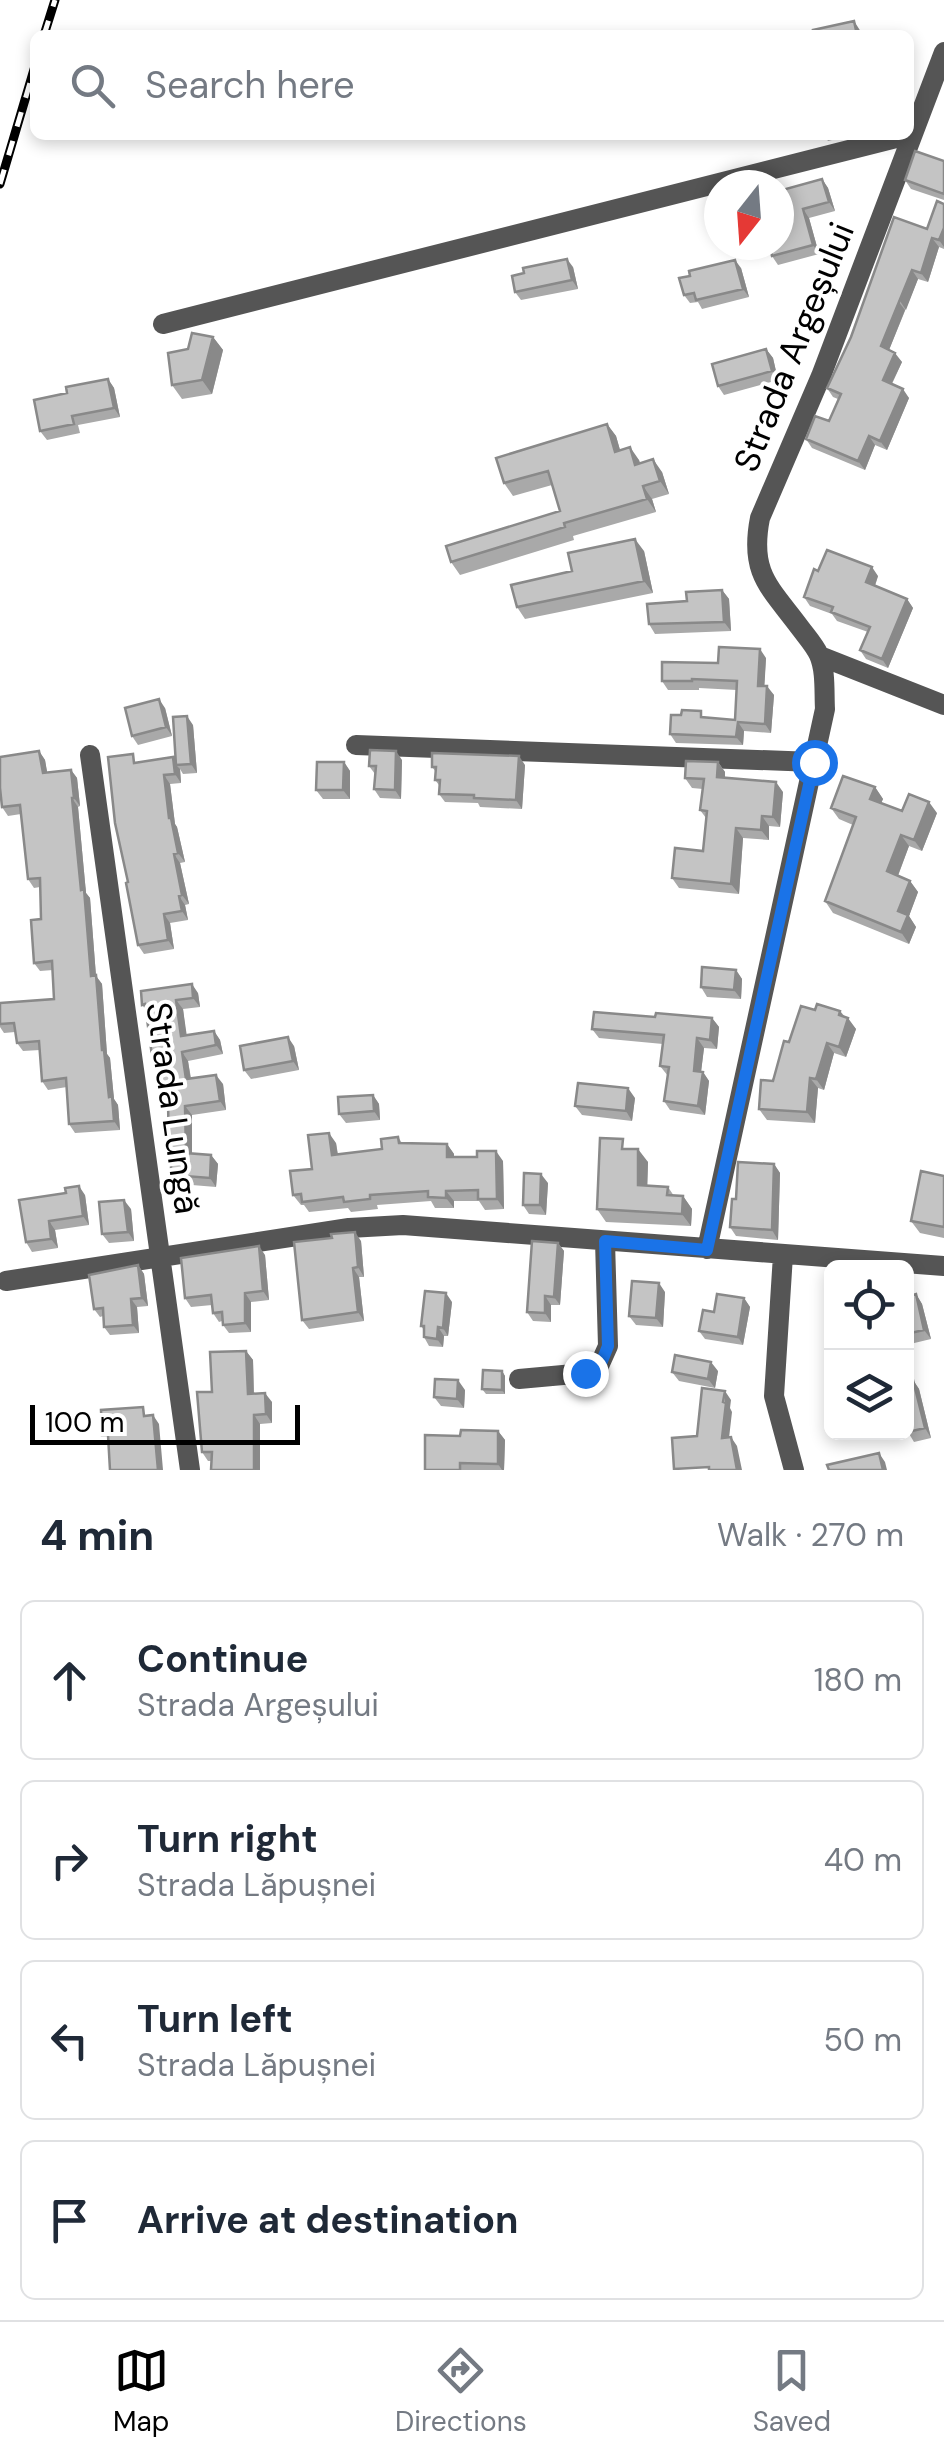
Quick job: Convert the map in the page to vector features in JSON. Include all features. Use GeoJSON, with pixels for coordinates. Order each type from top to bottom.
{"type":"FeatureCollection","features":[{"type":"Feature","properties":{"kind":"street","name":"Strada Argeșului"},"geometry":{"type":"LineString","coordinates":[[914,124],[944,52]]}},
{"type":"Feature","properties":{"kind":"street"},"geometry":{"type":"LineString","coordinates":[[163,324],[886,140]]}},
{"type":"Feature","properties":{"kind":"street","name":"Strada Argeșului"},"geometry":{"type":"LineString","coordinates":[[820,656],[758,566],[757,534],[760,518],[821,376],[908,140]]}},
{"type":"Feature","properties":{"kind":"street"},"geometry":{"type":"LineString","coordinates":[[820,656],[944,704]]}},
{"type":"Feature","properties":{"kind":"street"},"geometry":{"type":"LineString","coordinates":[[707,1250],[825,709],[820,656]]}},
{"type":"Feature","properties":{"kind":"street"},"geometry":{"type":"LineString","coordinates":[[356,745],[814,762]]}},
{"type":"Feature","properties":{"kind":"street","name":"Strada Lungă"},"geometry":{"type":"LineString","coordinates":[[90,756],[190,1470]]}},
{"type":"Feature","properties":{"kind":"street"},"geometry":{"type":"LineString","coordinates":[[6,1280],[349,1228],[403,1225],[944,1266]]}},
{"type":"Feature","properties":{"kind":"street"},"geometry":{"type":"LineString","coordinates":[[520,1379],[585,1373],[600,1366],[608,1346],[605,1241]]}},
{"type":"Feature","properties":{"kind":"street"},"geometry":{"type":"LineString","coordinates":[[783,1256],[774,1396],[794,1470]]}},
{"type":"Feature","properties":{"kind":"building"},"geometry":{"type":"Polygon","coordinates":[[[854,21],[856,30],[813,30],[854,21]]]}},
{"type":"Feature","properties":{"kind":"building"},"geometry":{"type":"Polygon","coordinates":[[[915,151],[944,161],[944,194],[905,180],[915,151]]]}},
{"type":"Feature","properties":{"kind":"building"},"geometry":{"type":"Polygon","coordinates":[[[822,179],[829,202],[803,209],[813,245],[794,250],[794,187],[822,179]]]}},
{"type":"Feature","properties":{"kind":"building"},"geometry":{"type":"Polygon","coordinates":[[[937,201],[944,204],[944,228],[939,240],[932,238],[921,273],[912,270],[881,346],[895,353],[883,380],[903,389],[880,441],[869,436],[858,461],[806,439],[815,416],[829,421],[841,394],[827,388],[851,337],[894,217],[927,229],[937,201]]]}},
{"type":"Feature","properties":{"kind":"building"},"geometry":{"type":"Polygon","coordinates":[[[567,259],[572,280],[515,292],[512,276],[524,273],[523,268],[567,259]]]}},
{"type":"Feature","properties":{"kind":"building"},"geometry":{"type":"Polygon","coordinates":[[[735,260],[743,289],[696,300],[694,293],[684,295],[679,278],[690,276],[689,271],[735,260]]]}},
{"type":"Feature","properties":{"kind":"building"},"geometry":{"type":"Polygon","coordinates":[[[192,333],[213,337],[202,380],[172,385],[168,353],[188,349],[192,333]]]}},
{"type":"Feature","properties":{"kind":"building"},"geometry":{"type":"Polygon","coordinates":[[[766,349],[772,371],[718,386],[712,364],[766,349]]]}},
{"type":"Feature","properties":{"kind":"building"},"geometry":{"type":"Polygon","coordinates":[[[108,379],[114,408],[72,416],[74,424],[40,431],[34,400],[67,393],[66,387],[108,379]]]}},
{"type":"Feature","properties":{"kind":"building"},"geometry":{"type":"Polygon","coordinates":[[[607,424],[615,452],[630,447],[635,465],[653,459],[660,481],[643,486],[647,499],[451,562],[446,546],[560,511],[548,471],[504,483],[496,458],[607,424]]]}},
{"type":"Feature","properties":{"kind":"building"},"geometry":{"type":"Polygon","coordinates":[[[635,539],[644,581],[517,607],[511,585],[572,571],[568,553],[635,539]]]}},
{"type":"Feature","properties":{"kind":"building"},"geometry":{"type":"Polygon","coordinates":[[[827,550],[872,567],[866,582],[907,599],[882,659],[860,650],[870,627],[804,597],[814,569],[818,571],[827,550]]]}},
{"type":"Feature","properties":{"kind":"building"},"geometry":{"type":"Polygon","coordinates":[[[722,590],[724,622],[649,624],[647,604],[687,601],[686,592],[722,590]]]}},
{"type":"Feature","properties":{"kind":"building"},"geometry":{"type":"Polygon","coordinates":[[[719,647],[760,649],[758,686],[767,686],[765,724],[738,722],[736,737],[670,734],[671,715],[681,715],[682,710],[701,711],[701,717],[735,720],[737,681],[662,681],[662,662],[718,663],[719,647]]]}},
{"type":"Feature","properties":{"kind":"building"},"geometry":{"type":"Polygon","coordinates":[[[159,699],[166,727],[132,736],[125,708],[159,699]]]}},
{"type":"Feature","properties":{"kind":"building"},"geometry":{"type":"Polygon","coordinates":[[[187,716],[191,764],[176,765],[173,717],[187,716]]]}},
{"type":"Feature","properties":{"kind":"building"},"geometry":{"type":"Polygon","coordinates":[[[370,750],[396,751],[395,790],[374,789],[376,766],[369,766],[370,750]]]}},
{"type":"Feature","properties":{"kind":"building"},"geometry":{"type":"Polygon","coordinates":[[[39,751],[43,773],[71,770],[91,976],[96,975],[102,1050],[114,1121],[69,1124],[66,1078],[42,1081],[39,1041],[17,1043],[14,1023],[0,1024],[0,1003],[54,999],[52,961],[34,963],[31,920],[41,919],[40,878],[28,879],[20,805],[2,807],[0,788],[0,757],[39,751]]]}},
{"type":"Feature","properties":{"kind":"building"},"geometry":{"type":"Polygon","coordinates":[[[432,753],[519,756],[516,800],[439,794],[440,780],[435,780],[432,753]]]}},
{"type":"Feature","properties":{"kind":"building"},"geometry":{"type":"Polygon","coordinates":[[[133,754],[134,763],[173,757],[175,774],[164,775],[182,895],[182,911],[164,914],[168,940],[138,945],[115,823],[108,757],[133,754]]]}},
{"type":"Feature","properties":{"kind":"building"},"geometry":{"type":"Polygon","coordinates":[[[686,761],[718,762],[717,777],[776,782],[773,817],[762,816],[761,830],[736,828],[731,884],[672,878],[675,848],[703,851],[707,811],[700,810],[704,779],[685,778],[686,761]]]}},
{"type":"Feature","properties":{"kind":"building"},"geometry":{"type":"Polygon","coordinates":[[[317,762],[344,762],[343,790],[316,790],[317,762]]]}},
{"type":"Feature","properties":{"kind":"building"},"geometry":{"type":"Polygon","coordinates":[[[843,776],[875,787],[870,799],[902,811],[909,794],[929,802],[914,840],[901,835],[887,871],[910,881],[898,911],[908,915],[901,932],[825,901],[856,817],[831,808],[843,776]]]}},
{"type":"Feature","properties":{"kind":"building"},"geometry":{"type":"Polygon","coordinates":[[[702,967],[736,970],[734,990],[701,987],[702,967]]]}},
{"type":"Feature","properties":{"kind":"building"},"geometry":{"type":"Polygon","coordinates":[[[192,984],[193,998],[176,1000],[181,1036],[214,1031],[216,1045],[182,1052],[186,1079],[216,1075],[220,1101],[185,1106],[186,1153],[211,1155],[210,1178],[186,1176],[185,1192],[171,1192],[168,1101],[164,1101],[160,1068],[155,1055],[152,1056],[141,991],[192,984]]]}},
{"type":"Feature","properties":{"kind":"building"},"geometry":{"type":"Polygon","coordinates":[[[817,1004],[840,1011],[839,1015],[848,1018],[839,1047],[827,1043],[816,1079],[810,1078],[807,1112],[759,1109],[761,1080],[773,1081],[784,1041],[789,1042],[801,1006],[815,1010],[817,1004]]]}},
{"type":"Feature","properties":{"kind":"building"},"geometry":{"type":"Polygon","coordinates":[[[594,1012],[712,1018],[710,1040],[697,1038],[694,1071],[703,1072],[698,1106],[664,1101],[669,1067],[660,1066],[664,1035],[592,1029],[594,1012]]]}},
{"type":"Feature","properties":{"kind":"building"},"geometry":{"type":"Polygon","coordinates":[[[288,1037],[293,1061],[244,1070],[240,1046],[288,1037]]]}},
{"type":"Feature","properties":{"kind":"building"},"geometry":{"type":"Polygon","coordinates":[[[578,1083],[628,1088],[626,1111],[575,1106],[578,1083]]]}},
{"type":"Feature","properties":{"kind":"building"},"geometry":{"type":"Polygon","coordinates":[[[373,1095],[374,1111],[339,1114],[338,1097],[373,1095]]]}},
{"type":"Feature","properties":{"kind":"building"},"geometry":{"type":"Polygon","coordinates":[[[329,1133],[332,1155],[382,1149],[381,1139],[398,1137],[399,1143],[447,1144],[447,1157],[477,1157],[477,1151],[496,1151],[497,1199],[478,1199],[478,1190],[446,1191],[446,1198],[428,1197],[428,1191],[370,1195],[370,1199],[344,1202],[343,1197],[302,1202],[301,1194],[293,1195],[290,1171],[312,1169],[308,1135],[329,1133]]]}},
{"type":"Feature","properties":{"kind":"building"},"geometry":{"type":"Polygon","coordinates":[[[600,1138],[623,1139],[622,1149],[638,1149],[638,1185],[668,1187],[667,1195],[683,1196],[682,1214],[597,1209],[600,1138]]]}},
{"type":"Feature","properties":{"kind":"building"},"geometry":{"type":"Polygon","coordinates":[[[738,1162],[774,1164],[772,1230],[730,1227],[738,1162]]]}},
{"type":"Feature","properties":{"kind":"building"},"geometry":{"type":"Polygon","coordinates":[[[921,1171],[944,1176],[944,1227],[911,1221],[921,1171]]]}},
{"type":"Feature","properties":{"kind":"building"},"geometry":{"type":"Polygon","coordinates":[[[524,1173],[541,1174],[540,1205],[523,1205],[524,1173]]]}},
{"type":"Feature","properties":{"kind":"building"},"geometry":{"type":"Polygon","coordinates":[[[79,1186],[83,1216],[49,1221],[51,1239],[26,1242],[19,1200],[66,1193],[65,1188],[79,1186]]]}},
{"type":"Feature","properties":{"kind":"building"},"geometry":{"type":"Polygon","coordinates":[[[124,1200],[128,1232],[102,1234],[99,1202],[124,1200]]]}},
{"type":"Feature","properties":{"kind":"building"},"geometry":{"type":"Polygon","coordinates":[[[355,1232],[358,1267],[353,1268],[358,1312],[302,1320],[294,1242],[355,1232]]]}},
{"type":"Feature","properties":{"kind":"building"},"geometry":{"type":"Polygon","coordinates":[[[532,1241],[558,1243],[554,1297],[545,1296],[545,1313],[527,1312],[532,1241]]]}},
{"type":"Feature","properties":{"kind":"building"},"geometry":{"type":"Polygon","coordinates":[[[259,1246],[263,1291],[245,1293],[245,1323],[223,1325],[222,1312],[213,1313],[211,1295],[185,1298],[181,1258],[259,1246]]]}},
{"type":"Feature","properties":{"kind":"building"},"geometry":{"type":"Polygon","coordinates":[[[138,1265],[142,1298],[131,1299],[133,1325],[104,1327],[103,1308],[94,1309],[89,1275],[138,1265]]]}},
{"type":"Feature","properties":{"kind":"building"},"geometry":{"type":"Polygon","coordinates":[[[632,1281],[659,1283],[656,1318],[629,1316],[632,1281]]]}},
{"type":"Feature","properties":{"kind":"building"},"geometry":{"type":"Polygon","coordinates":[[[425,1291],[446,1293],[443,1328],[438,1327],[437,1339],[424,1337],[421,1326],[425,1291]]]}},
{"type":"Feature","properties":{"kind":"building"},"geometry":{"type":"Polygon","coordinates":[[[717,1294],[744,1298],[738,1337],[699,1331],[703,1310],[714,1312],[717,1294]]]}},
{"type":"Feature","properties":{"kind":"building"},"geometry":{"type":"Polygon","coordinates":[[[914,1295],[924,1330],[914,1332],[914,1295]]]}},
{"type":"Feature","properties":{"kind":"building"},"geometry":{"type":"Polygon","coordinates":[[[246,1351],[248,1394],[265,1393],[266,1414],[254,1415],[254,1470],[211,1470],[212,1452],[202,1452],[197,1392],[212,1392],[210,1352],[246,1351]]]}},
{"type":"Feature","properties":{"kind":"building"},"geometry":{"type":"Polygon","coordinates":[[[675,1355],[711,1362],[708,1379],[672,1372],[675,1355]]]}},
{"type":"Feature","properties":{"kind":"building"},"geometry":{"type":"Polygon","coordinates":[[[483,1370],[502,1371],[502,1390],[482,1389],[483,1370]]]}},
{"type":"Feature","properties":{"kind":"building"},"geometry":{"type":"Polygon","coordinates":[[[435,1379],[458,1380],[457,1399],[434,1397],[435,1379]]]}},
{"type":"Feature","properties":{"kind":"building"},"geometry":{"type":"Polygon","coordinates":[[[914,1384],[925,1428],[914,1431],[914,1384]]]}},
{"type":"Feature","properties":{"kind":"building"},"geometry":{"type":"Polygon","coordinates":[[[702,1388],[725,1391],[722,1438],[731,1437],[737,1470],[674,1469],[672,1438],[697,1436],[702,1388]]]}},
{"type":"Feature","properties":{"kind":"building"},"geometry":{"type":"Polygon","coordinates":[[[143,1407],[144,1416],[153,1415],[158,1470],[110,1470],[108,1435],[102,1435],[101,1410],[143,1407]]]}},
{"type":"Feature","properties":{"kind":"building"},"geometry":{"type":"Polygon","coordinates":[[[461,1430],[498,1431],[498,1464],[460,1463],[460,1470],[425,1470],[425,1435],[460,1436],[461,1430]]]}},
{"type":"Feature","properties":{"kind":"building"},"geometry":{"type":"Polygon","coordinates":[[[879,1453],[883,1470],[829,1470],[827,1465],[879,1453]]]}},
{"type":"Feature","properties":{"kind":"railway"},"geometry":{"type":"LineString","coordinates":[[46,30],[55,0]]}},
{"type":"Feature","properties":{"kind":"railway"},"geometry":{"type":"LineString","coordinates":[[0,184],[30,83]]}},
{"type":"Feature","properties":{"kind":"route"},"geometry":{"type":"LineString","coordinates":[[585,1373],[600,1366],[608,1346],[605,1241],[707,1250],[814,762]]}}]}
